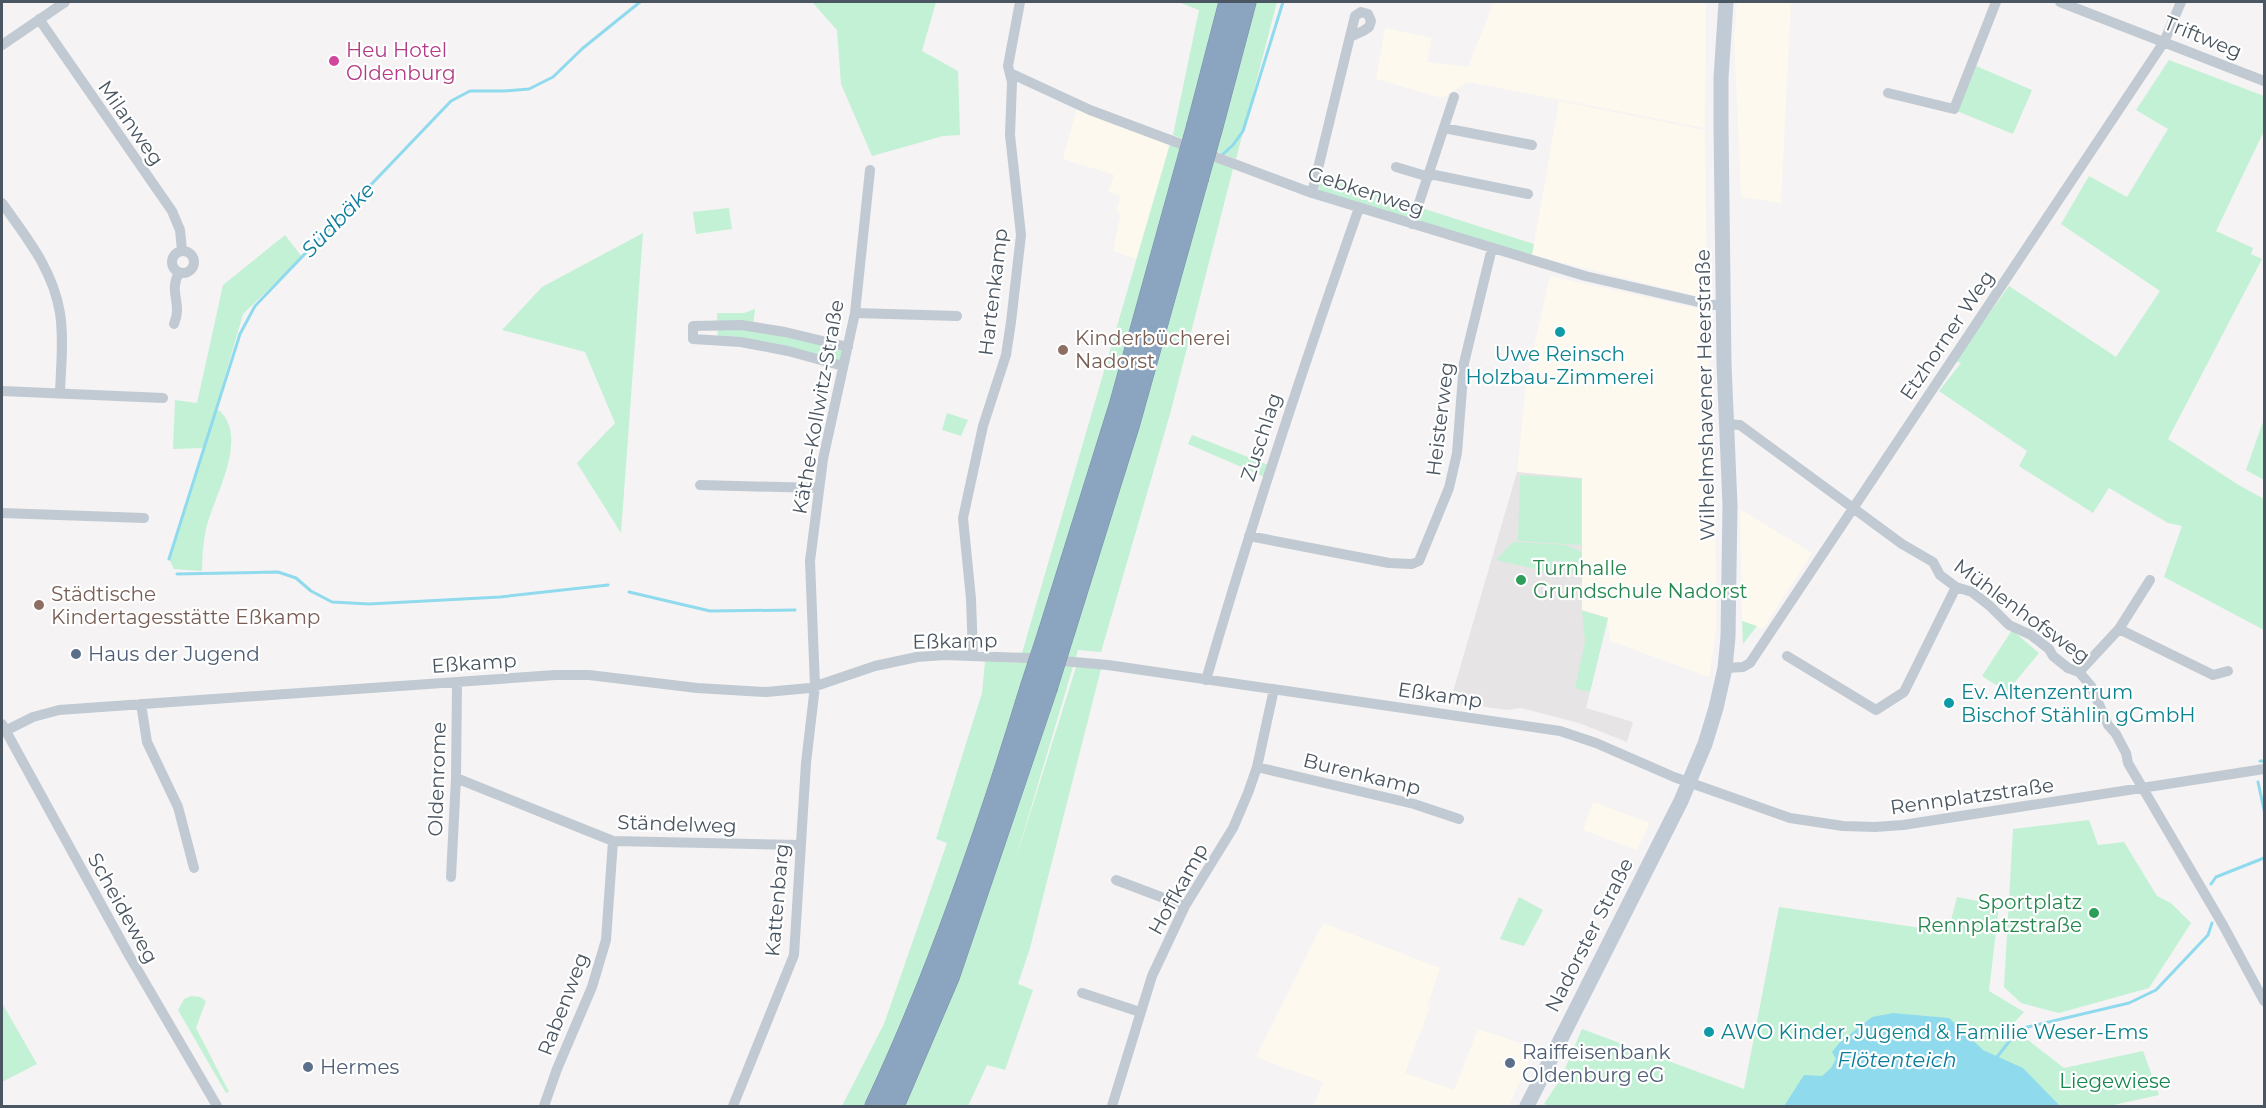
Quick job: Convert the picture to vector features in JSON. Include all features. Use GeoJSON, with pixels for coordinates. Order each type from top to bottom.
{"type":"FeatureCollection","features":[{"type":"Feature","properties":{"kind":"highway"},"geometry":{"type":"LineString","coordinates":[[1204,127],[1229,2]]}},
{"type":"Feature","properties":{"kind":"highway"},"geometry":{"type":"LineString","coordinates":[[894,1107],[950,975],[1057,630],[1130,423],[1190,177],[1204,127],[1246,2]]}},
{"type":"Feature","properties":{"kind":"highway"},"geometry":{"type":"LineString","coordinates":[[875,1107],[901,1052],[1039,688]]}},
{"type":"Feature","properties":{"kind":"street"},"geometry":{"type":"LineString","coordinates":[[2,45],[65,2]]}},
{"type":"Feature","properties":{"kind":"street","name":"Hartenkamp"},"geometry":{"type":"LineString","coordinates":[[973,656],[971,599],[963,518],[983,426],[1006,355],[1021,235],[1010,135],[1012,82],[1008,66],[1020,2]]}},
{"type":"Feature","properties":{"kind":"street","name":"Wilhelmshavener Heerstraße"},"geometry":{"type":"LineString","coordinates":[[1689,783],[1716,708],[1725,668],[1728,637],[1730,514],[1723,305],[1721,78],[1725,2]]}},
{"type":"Feature","properties":{"kind":"street"},"geometry":{"type":"LineString","coordinates":[[1888,93],[1954,109],[1996,2]]}},
{"type":"Feature","properties":{"kind":"street","name":"Triftweg"},"geometry":{"type":"LineString","coordinates":[[2060,2],[2265,81]]}},
{"type":"Feature","properties":{"kind":"street","name":"Etzhorner Weg"},"geometry":{"type":"LineString","coordinates":[[1725,668],[1746,666],[1750,663],[2164,42],[2181,2]]}},
{"type":"Feature","properties":{"kind":"street","name":"Milanweg"},"geometry":{"type":"LineString","coordinates":[[39,20],[172,211],[180,230],[182,250]]}},
{"type":"Feature","properties":{"kind":"street"},"geometry":{"type":"LineString","coordinates":[[1312,193],[1350,37]]}},
{"type":"Feature","properties":{"kind":"street","name":"Gebkenweg"},"geometry":{"type":"LineString","coordinates":[[1010,73],[1090,110],[1312,193],[1586,276],[1711,305],[1723,305]]}},
{"type":"Feature","properties":{"kind":"street"},"geometry":{"type":"LineString","coordinates":[[1412,224],[1454,98]]}},
{"type":"Feature","properties":{"kind":"street"},"geometry":{"type":"LineString","coordinates":[[1444,128],[1532,145]]}},
{"type":"Feature","properties":{"kind":"street"},"geometry":{"type":"LineString","coordinates":[[1396,167],[1429,176],[1528,194]]}},
{"type":"Feature","properties":{"kind":"street","name":"Käthe-Kollwitz-Straße"},"geometry":{"type":"LineString","coordinates":[[815,687],[810,561],[818,488],[855,313],[870,170]]}},
{"type":"Feature","properties":{"kind":"street"},"geometry":{"type":"LineString","coordinates":[[2,203],[35,249],[51,279],[62,339],[60,392]]}},
{"type":"Feature","properties":{"kind":"street","name":"Zuschlag"},"geometry":{"type":"LineString","coordinates":[[1206,680],[1298,382],[1359,208]]}},
{"type":"Feature","properties":{"kind":"street","name":"Heisterweg"},"geometry":{"type":"LineString","coordinates":[[1249,536],[1389,563],[1412,564],[1419,561],[1449,488],[1457,453],[1464,363],[1492,248]]}},
{"type":"Feature","properties":{"kind":"street"},"geometry":{"type":"LineString","coordinates":[[182,250],[192,255],[194,265],[186,273],[179,273],[173,268],[171,260],[182,250]]}},
{"type":"Feature","properties":{"kind":"street"},"geometry":{"type":"LineString","coordinates":[[174,324],[178,314],[174,282],[179,273]]}},
{"type":"Feature","properties":{"kind":"street"},"geometry":{"type":"LineString","coordinates":[[855,313],[957,316]]}},
{"type":"Feature","properties":{"kind":"street"},"geometry":{"type":"LineString","coordinates":[[843,366],[788,351],[741,342],[693,339],[693,326],[741,326],[785,332],[848,347]]}},
{"type":"Feature","properties":{"kind":"street"},"geometry":{"type":"LineString","coordinates":[[2,391],[164,398]]}},
{"type":"Feature","properties":{"kind":"street","name":"Mühlenhofsweg"},"geometry":{"type":"LineString","coordinates":[[1726,424],[1740,424],[1902,544],[1933,562],[1940,575],[1956,587],[1972,592],[1990,606],[2008,625],[2031,635],[2068,668],[2079,672],[2091,686],[2108,725],[2116,734],[2126,753],[2127,763],[2265,1001]]}},
{"type":"Feature","properties":{"kind":"street"},"geometry":{"type":"LineString","coordinates":[[700,485],[818,488]]}},
{"type":"Feature","properties":{"kind":"street"},"geometry":{"type":"LineString","coordinates":[[2,513],[144,518]]}},
{"type":"Feature","properties":{"kind":"street"},"geometry":{"type":"LineString","coordinates":[[2079,672],[2119,629],[2150,580]]}},
{"type":"Feature","properties":{"kind":"street"},"geometry":{"type":"LineString","coordinates":[[1787,656],[1876,710],[1904,692],[1956,587]]}},
{"type":"Feature","properties":{"kind":"street"},"geometry":{"type":"LineString","coordinates":[[2119,629],[2213,675],[2228,671]]}},
{"type":"Feature","properties":{"kind":"street","name":"Eßkamp"},"geometry":{"type":"LineString","coordinates":[[4,728],[59,710],[569,675],[748,692],[791,691],[815,687],[875,666],[917,657],[973,656],[1089,663],[1560,731],[1596,743],[1689,783]]}},
{"type":"Feature","properties":{"kind":"street","name":"Oldenrome"},"geometry":{"type":"LineString","coordinates":[[451,877],[456,778],[457,682]]}},
{"type":"Feature","properties":{"kind":"street","name":"Kattenbarg"},"geometry":{"type":"LineString","coordinates":[[733,1107],[794,955],[800,845],[815,687]]}},
{"type":"Feature","properties":{"kind":"street","name":"Hoffkamp"},"geometry":{"type":"LineString","coordinates":[[1112,1107],[1152,976],[1185,906],[1233,828],[1257,767],[1274,689]]}},
{"type":"Feature","properties":{"kind":"street"},"geometry":{"type":"LineString","coordinates":[[141,704],[147,742],[178,807],[194,868]]}},
{"type":"Feature","properties":{"kind":"street","name":"Scheideweg"},"geometry":{"type":"LineString","coordinates":[[4,728],[129,957],[217,1107]]}},
{"type":"Feature","properties":{"kind":"street","name":"Burenkamp"},"geometry":{"type":"LineString","coordinates":[[1257,767],[1414,804],[1459,819]]}},
{"type":"Feature","properties":{"kind":"street","name":"Rennplatzstraße"},"geometry":{"type":"LineString","coordinates":[[1689,783],[1790,818],[1843,826],[1875,827],[1997,812],[2265,769]]}},
{"type":"Feature","properties":{"kind":"street","name":"Ständelweg"},"geometry":{"type":"LineString","coordinates":[[456,778],[613,842],[800,845]]}},
{"type":"Feature","properties":{"kind":"street","name":"Nadorster Straße"},"geometry":{"type":"LineString","coordinates":[[1527,1107],[1689,783]]}},
{"type":"Feature","properties":{"kind":"street","name":"Rabenweg"},"geometry":{"type":"LineString","coordinates":[[544,1107],[557,1069],[592,987],[606,940],[613,842]]}},
{"type":"Feature","properties":{"kind":"street"},"geometry":{"type":"LineString","coordinates":[[1116,880],[1185,906]]}},
{"type":"Feature","properties":{"kind":"street"},"geometry":{"type":"LineString","coordinates":[[1082,993],[1140,1012]]}},
{"type":"Feature","properties":{"kind":"shaded area"},"geometry":{"type":"Polygon","coordinates":[[[1494,2],[1706,2],[1705,128],[1468,82],[1442,98],[1376,79],[1385,28],[1432,38],[1427,62],[1468,67],[1494,2]]]}},
{"type":"Feature","properties":{"kind":"shaded area"},"geometry":{"type":"Polygon","coordinates":[[[1737,2],[1791,2],[1781,203],[1741,197],[1734,37],[1737,2]]]}},
{"type":"Feature","properties":{"kind":"shaded area"},"geometry":{"type":"Polygon","coordinates":[[[1559,101],[1705,130],[1707,294],[1700,297],[1532,255],[1559,101]]]}},
{"type":"Feature","properties":{"kind":"shaded area"},"geometry":{"type":"Polygon","coordinates":[[[1078,104],[1170,143],[1136,259],[1113,251],[1121,213],[1116,211],[1121,196],[1108,192],[1114,175],[1063,159],[1078,104]]]}},
{"type":"Feature","properties":{"kind":"shaded area"},"geometry":{"type":"Polygon","coordinates":[[[1550,276],[1704,310],[1708,319],[1716,569],[1716,632],[1709,677],[1610,641],[1608,618],[1582,611],[1582,478],[1517,472],[1526,382],[1550,276]]]}},
{"type":"Feature","properties":{"kind":"shaded area"},"geometry":{"type":"Polygon","coordinates":[[[1517,472],[1582,478],[1582,610],[1608,618],[1586,708],[1633,722],[1627,742],[1579,723],[1521,708],[1507,710],[1450,702],[1517,472]]]}},
{"type":"Feature","properties":{"kind":"shaded area"},"geometry":{"type":"Polygon","coordinates":[[[1740,509],[1812,553],[1763,629],[1742,621],[1740,509]]]}},
{"type":"Feature","properties":{"kind":"shaded area"},"geometry":{"type":"Polygon","coordinates":[[[1593,802],[1650,823],[1637,850],[1583,830],[1593,802]]]}},
{"type":"Feature","properties":{"kind":"shaded area"},"geometry":{"type":"Polygon","coordinates":[[[1323,923],[1440,968],[1427,1007],[1430,1007],[1405,1073],[1454,1090],[1478,1029],[1535,1048],[1509,1106],[1313,1106],[1323,1082],[1256,1057],[1323,923]]]}},
{"type":"Feature","properties":{"kind":"green space"},"geometry":{"type":"Polygon","coordinates":[[[812,2],[936,2],[922,51],[958,71],[960,135],[943,136],[872,156],[841,84],[837,30],[812,2]]]}},
{"type":"Feature","properties":{"kind":"green space"},"geometry":{"type":"Polygon","coordinates":[[[1178,2],[1277,2],[1236,159],[1173,135],[1199,10],[1178,2]]]}},
{"type":"Feature","properties":{"kind":"green space"},"geometry":{"type":"Polygon","coordinates":[[[2169,60],[2264,96],[2264,131],[2216,231],[2253,248],[2251,254],[2262,259],[2168,439],[2264,499],[2264,630],[2164,577],[2182,526],[2168,523],[2109,488],[2093,513],[2019,466],[2027,451],[1939,391],[1961,363],[1955,361],[2009,286],[2116,357],[2160,291],[2061,224],[2089,176],[2127,197],[2168,129],[2136,110],[2169,60]]]}},
{"type":"Feature","properties":{"kind":"green space"},"geometry":{"type":"Polygon","coordinates":[[[1976,66],[2032,90],[2013,134],[1957,111],[1976,66]]]}},
{"type":"Feature","properties":{"kind":"green space"},"geometry":{"type":"Polygon","coordinates":[[[1170,144],[1233,169],[1170,414],[1101,652],[1078,650],[1013,868],[1076,667],[1101,669],[1030,948],[1018,984],[1033,990],[1005,1070],[987,1065],[968,1106],[842,1106],[884,1024],[947,843],[936,839],[982,693],[985,661],[1017,663],[1022,653],[1170,144]]]}},
{"type":"Feature","properties":{"kind":"green space"},"geometry":{"type":"Polygon","coordinates":[[[1322,176],[1534,244],[1532,255],[1318,191],[1322,176]]]}},
{"type":"Feature","properties":{"kind":"green space"},"geometry":{"type":"Polygon","coordinates":[[[729,208],[732,229],[696,234],[693,212],[729,208]]]}},
{"type":"Feature","properties":{"kind":"green space"},"geometry":{"type":"Polygon","coordinates":[[[643,233],[621,533],[577,463],[615,423],[585,352],[502,330],[542,287],[643,233]]]}},
{"type":"Feature","properties":{"kind":"green space"},"geometry":{"type":"Polygon","coordinates":[[[285,235],[302,257],[243,314],[206,441],[217,410],[220,411],[228,423],[231,437],[230,452],[227,468],[206,529],[202,571],[174,569],[169,559],[204,448],[173,449],[175,400],[197,403],[223,285],[285,235]]]}},
{"type":"Feature","properties":{"kind":"green space"},"geometry":{"type":"Polygon","coordinates":[[[755,309],[753,327],[848,347],[843,366],[718,341],[717,313],[744,313],[755,309]]]}},
{"type":"Feature","properties":{"kind":"green space"},"geometry":{"type":"Polygon","coordinates":[[[947,413],[968,420],[961,436],[942,430],[947,413]]]}},
{"type":"Feature","properties":{"kind":"green space"},"geometry":{"type":"Polygon","coordinates":[[[2264,419],[2264,480],[2246,470],[2264,419]]]}},
{"type":"Feature","properties":{"kind":"green space"},"geometry":{"type":"Polygon","coordinates":[[[1192,435],[1271,466],[1267,478],[1188,444],[1192,435]]]}},
{"type":"Feature","properties":{"kind":"green space"},"geometry":{"type":"Polygon","coordinates":[[[1520,475],[1581,479],[1581,545],[1518,541],[1520,475]]]}},
{"type":"Feature","properties":{"kind":"green space"},"geometry":{"type":"Polygon","coordinates":[[[1513,542],[1566,545],[1582,552],[1581,564],[1571,573],[1573,564],[1553,560],[1550,572],[1496,560],[1513,542]]]}},
{"type":"Feature","properties":{"kind":"green space"},"geometry":{"type":"Polygon","coordinates":[[[1582,611],[1608,618],[1590,692],[1575,688],[1585,642],[1582,611]]]}},
{"type":"Feature","properties":{"kind":"green space"},"geometry":{"type":"Polygon","coordinates":[[[1742,621],[1757,626],[1743,644],[1742,621]]]}},
{"type":"Feature","properties":{"kind":"green space"},"geometry":{"type":"Polygon","coordinates":[[[2012,630],[2039,653],[2007,692],[1982,676],[2012,630]]]}},
{"type":"Feature","properties":{"kind":"green space","name":"Sportplatz Rennplatzstraße"},"geometry":{"type":"Polygon","coordinates":[[[2089,820],[2098,845],[2124,842],[2157,896],[2171,903],[2191,923],[2149,988],[2059,1013],[2021,1003],[2004,987],[2013,829],[2089,820]]]}},
{"type":"Feature","properties":{"kind":"green space"},"geometry":{"type":"Polygon","coordinates":[[[1519,897],[1543,910],[1524,946],[1500,939],[1519,897]]]}},
{"type":"Feature","properties":{"kind":"green space","name":"Liegewiese"},"geometry":{"type":"Polygon","coordinates":[[[1957,897],[1999,905],[1989,991],[2024,1012],[2008,1029],[2024,1037],[2064,1068],[2143,1051],[2159,1095],[2109,1106],[1550,1106],[1544,1104],[1561,1078],[1582,1029],[1744,1089],[1779,907],[1948,932],[1957,897]]]}},
{"type":"Feature","properties":{"kind":"green space"},"geometry":{"type":"Polygon","coordinates":[[[191,996],[200,997],[206,1001],[196,1028],[229,1092],[226,1093],[178,1010],[184,999],[191,996]]]}},
{"type":"Feature","properties":{"kind":"green space"},"geometry":{"type":"Polygon","coordinates":[[[2,1003],[37,1064],[2,1082],[2,1003]]]}},
{"type":"Feature","properties":{"kind":"water","name":"Flötenteich"},"geometry":{"type":"Polygon","coordinates":[[[1893,1013],[1949,1018],[1983,1050],[2023,1068],[2060,1106],[1784,1106],[1804,1075],[1822,1076],[1831,1068],[1836,1059],[1832,1052],[1840,1042],[1872,1017],[1893,1013]]]}},
{"type":"Feature","properties":{"kind":"waterway","name":"Südbäke"},"geometry":{"type":"LineString","coordinates":[[169,559],[240,334],[255,306],[451,101],[470,91],[529,89],[553,77],[583,48],[640,2]]}},
{"type":"Feature","properties":{"kind":"waterway"},"geometry":{"type":"LineString","coordinates":[[1222,155],[1243,131],[1283,2]]}},
{"type":"Feature","properties":{"kind":"waterway"},"geometry":{"type":"LineString","coordinates":[[177,574],[278,572],[296,578],[311,591],[332,602],[369,604],[500,597],[608,585]]}},
{"type":"Feature","properties":{"kind":"waterway"},"geometry":{"type":"LineString","coordinates":[[629,592],[710,611],[795,610]]}},
{"type":"Feature","properties":{"kind":"waterway"},"geometry":{"type":"LineString","coordinates":[[2258,782],[2264,810]]}},
{"type":"Feature","properties":{"kind":"waterway"},"geometry":{"type":"LineString","coordinates":[[2211,884],[2216,877],[2264,858]]}},
{"type":"Feature","properties":{"kind":"waterway"},"geometry":{"type":"LineString","coordinates":[[1997,1057],[2019,1029],[2129,1003],[2156,990],[2208,935],[2212,923]]}},
{"type":"Feature","properties":{"kind":"place","name":"Heu Hotel Oldenburg"},"geometry":{"type":"Point","coordinates":[334,61]}},
{"type":"Feature","properties":{"kind":"place","name":"Uwe Reinsch Holzbau-Zimmerei"},"geometry":{"type":"Point","coordinates":[1560,332]}},
{"type":"Feature","properties":{"kind":"place","name":"Kinderbücherei Nadorst"},"geometry":{"type":"Point","coordinates":[1063,350]}},
{"type":"Feature","properties":{"kind":"place","name":"Turnhalle Grundschule Nadorst"},"geometry":{"type":"Point","coordinates":[1521,580]}},
{"type":"Feature","properties":{"kind":"place","name":"Städtische Kindertagesstätte Eßkamp"},"geometry":{"type":"Point","coordinates":[39,605]}},
{"type":"Feature","properties":{"kind":"place","name":"Haus der Jugend"},"geometry":{"type":"Point","coordinates":[76,654]}},
{"type":"Feature","properties":{"kind":"place","name":"Ev. Altenzentrum Bischof Stählin gGmbH"},"geometry":{"type":"Point","coordinates":[1949,703]}},
{"type":"Feature","properties":{"kind":"place","name":"Sportplatz Rennplatzstraße"},"geometry":{"type":"Point","coordinates":[2094,913]}},
{"type":"Feature","properties":{"kind":"place","name":"AWO Kinder, Jugend & Familie Weser-Ems"},"geometry":{"type":"Point","coordinates":[1709,1032]}},
{"type":"Feature","properties":{"kind":"place","name":"Raiffeisenbank Oldenburg eG"},"geometry":{"type":"Point","coordinates":[1510,1063]}},
{"type":"Feature","properties":{"kind":"place","name":"Hermes"},"geometry":{"type":"Point","coordinates":[308,1067]}}]}
